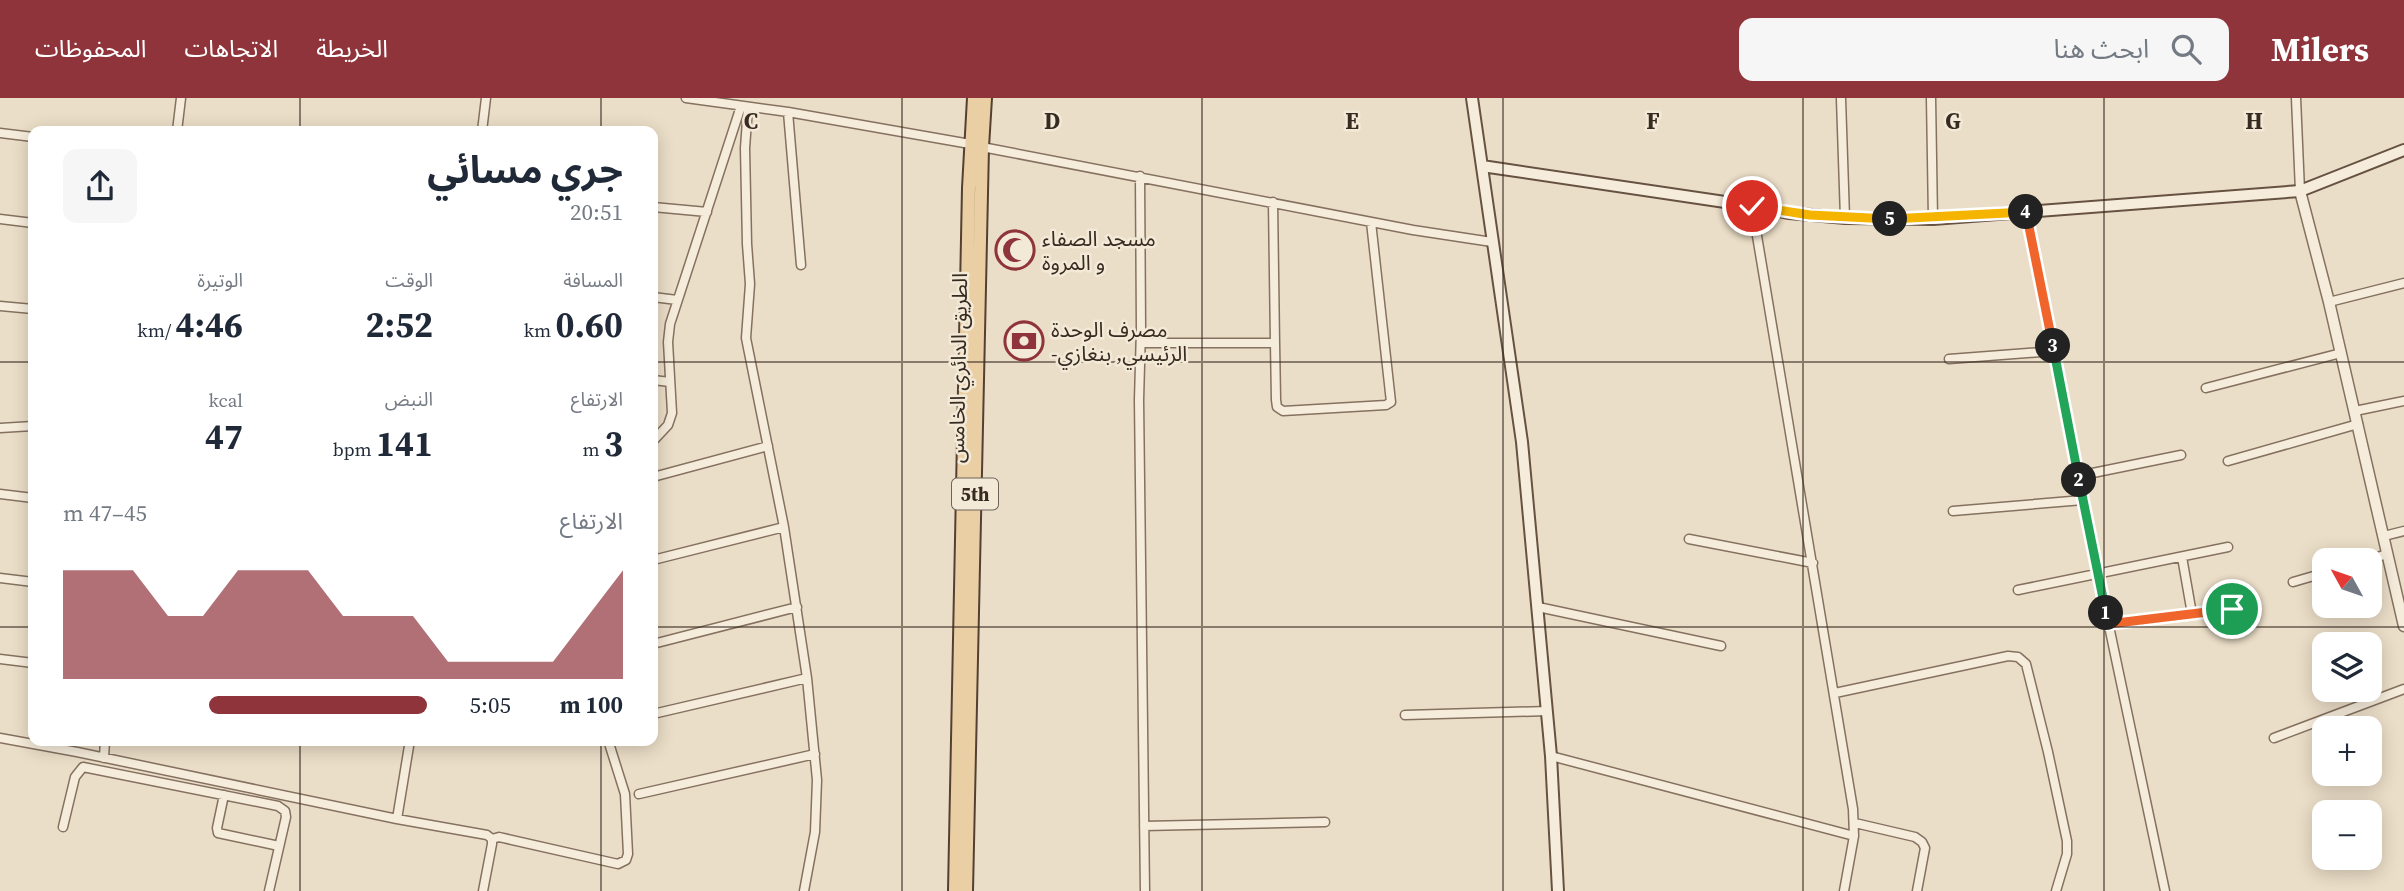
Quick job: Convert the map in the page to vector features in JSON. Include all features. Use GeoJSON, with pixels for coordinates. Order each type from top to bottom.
{"type":"FeatureCollection","features":[{"type":"Feature","properties":{"kind":"main road","name":"الطريق الدائري الخامس"},"geometry":{"type":"LineString","coordinates":[[965,891],[961,870],[976,145],[974,98]]}},
{"type":"Feature","properties":{"kind":"main road","name":"الطريق الدائري الخامس"},"geometry":{"type":"LineString","coordinates":[[976,145],[985,98]]}},
{"type":"Feature","properties":{"kind":"main road"},"geometry":{"type":"LineString","coordinates":[[1472,98],[1522,442],[1547,711],[1558,891]]}},
{"type":"Feature","properties":{"kind":"main road"},"geometry":{"type":"LineString","coordinates":[[1482,166],[1789,213],[1845,218],[1933,219],[2300,191],[2404,150]]}},
{"type":"Feature","properties":{"kind":"main road","name":"الطريق الدائري الخامس"},"geometry":{"type":"LineString","coordinates":[[955,891],[961,870]]}},
{"type":"Feature","properties":{"kind":"street"},"geometry":{"type":"LineString","coordinates":[[178,126],[181,98]]}},
{"type":"Feature","properties":{"kind":"street"},"geometry":{"type":"LineString","coordinates":[[483,126],[486,98]]}},
{"type":"Feature","properties":{"kind":"street"},"geometry":{"type":"LineString","coordinates":[[686,98],[788,112],[976,145],[1371,222],[1492,242]]}},
{"type":"Feature","properties":{"kind":"street"},"geometry":{"type":"LineString","coordinates":[[1931,98],[1933,219]]}},
{"type":"Feature","properties":{"kind":"street"},"geometry":{"type":"LineString","coordinates":[[2296,98],[2300,191],[2329,302],[2404,626]]}},
{"type":"Feature","properties":{"kind":"street"},"geometry":{"type":"LineString","coordinates":[[1841,99],[1845,218]]}},
{"type":"Feature","properties":{"kind":"street"},"geometry":{"type":"LineString","coordinates":[[658,436],[671,418],[668,332],[745,106]]}},
{"type":"Feature","properties":{"kind":"street"},"geometry":{"type":"LineString","coordinates":[[745,106],[750,284],[746,338],[784,527],[797,607],[817,780],[815,832],[804,891]]}},
{"type":"Feature","properties":{"kind":"street"},"geometry":{"type":"LineString","coordinates":[[788,112],[801,265]]}},
{"type":"Feature","properties":{"kind":"street"},"geometry":{"type":"LineString","coordinates":[[0,133],[28,137]]}},
{"type":"Feature","properties":{"kind":"street"},"geometry":{"type":"LineString","coordinates":[[1140,176],[1139,400],[1145,891]]}},
{"type":"Feature","properties":{"kind":"street"},"geometry":{"type":"LineString","coordinates":[[1273,202],[1276,400],[1277,407],[1283,411],[1386,405],[1391,402],[1371,222]]}},
{"type":"Feature","properties":{"kind":"street"},"geometry":{"type":"LineString","coordinates":[[1752,206],[1855,823],[1844,891]]}},
{"type":"Feature","properties":{"kind":"street"},"geometry":{"type":"LineString","coordinates":[[658,207],[707,212]]}},
{"type":"Feature","properties":{"kind":"street"},"geometry":{"type":"LineString","coordinates":[[2025,211],[2165,891]]}},
{"type":"Feature","properties":{"kind":"street"},"geometry":{"type":"LineString","coordinates":[[0,219],[28,222]]}},
{"type":"Feature","properties":{"kind":"street"},"geometry":{"type":"LineString","coordinates":[[2329,302],[2404,284]]}},
{"type":"Feature","properties":{"kind":"street"},"geometry":{"type":"LineString","coordinates":[[658,298],[677,300]]}},
{"type":"Feature","properties":{"kind":"street"},"geometry":{"type":"LineString","coordinates":[[0,306],[28,309]]}},
{"type":"Feature","properties":{"kind":"street"},"geometry":{"type":"LineString","coordinates":[[1141,342],[1275,343]]}},
{"type":"Feature","properties":{"kind":"street"},"geometry":{"type":"LineString","coordinates":[[1950,359],[2054,351]]}},
{"type":"Feature","properties":{"kind":"street"},"geometry":{"type":"LineString","coordinates":[[2206,388],[2341,353]]}},
{"type":"Feature","properties":{"kind":"street"},"geometry":{"type":"LineString","coordinates":[[658,381],[670,382]]}},
{"type":"Feature","properties":{"kind":"street"},"geometry":{"type":"LineString","coordinates":[[2355,411],[2404,401]]}},
{"type":"Feature","properties":{"kind":"street"},"geometry":{"type":"LineString","coordinates":[[2228,461],[2358,424]]}},
{"type":"Feature","properties":{"kind":"street"},"geometry":{"type":"LineString","coordinates":[[0,428],[28,426]]}},
{"type":"Feature","properties":{"kind":"street"},"geometry":{"type":"LineString","coordinates":[[658,476],[768,446]]}},
{"type":"Feature","properties":{"kind":"street"},"geometry":{"type":"LineString","coordinates":[[2078,475],[2181,455]]}},
{"type":"Feature","properties":{"kind":"street"},"geometry":{"type":"LineString","coordinates":[[0,494],[28,497]]}},
{"type":"Feature","properties":{"kind":"street"},"geometry":{"type":"LineString","coordinates":[[1953,510],[2083,500]]}},
{"type":"Feature","properties":{"kind":"street"},"geometry":{"type":"LineString","coordinates":[[658,559],[784,527]]}},
{"type":"Feature","properties":{"kind":"street"},"geometry":{"type":"LineString","coordinates":[[2384,537],[2404,531]]}},
{"type":"Feature","properties":{"kind":"street"},"geometry":{"type":"LineString","coordinates":[[1689,539],[1813,564]]}},
{"type":"Feature","properties":{"kind":"street"},"geometry":{"type":"LineString","coordinates":[[2018,590],[2228,548]]}},
{"type":"Feature","properties":{"kind":"street"},"geometry":{"type":"LineString","coordinates":[[2382,556],[2387,554]]}},
{"type":"Feature","properties":{"kind":"street"},"geometry":{"type":"LineString","coordinates":[[2182,557],[2192,614]]}},
{"type":"Feature","properties":{"kind":"street"},"geometry":{"type":"LineString","coordinates":[[2293,582],[2312,576]]}},
{"type":"Feature","properties":{"kind":"street"},"geometry":{"type":"LineString","coordinates":[[0,578],[28,581]]}},
{"type":"Feature","properties":{"kind":"street"},"geometry":{"type":"LineString","coordinates":[[658,642],[797,607]]}},
{"type":"Feature","properties":{"kind":"street"},"geometry":{"type":"LineString","coordinates":[[1538,607],[1721,646]]}},
{"type":"Feature","properties":{"kind":"street"},"geometry":{"type":"LineString","coordinates":[[2108,624],[2232,609]]}},
{"type":"Feature","properties":{"kind":"street"},"geometry":{"type":"LineString","coordinates":[[1835,693],[2008,656],[2018,657],[2026,664],[2049,752],[2067,841],[2067,854],[2056,891]]}},
{"type":"Feature","properties":{"kind":"street"},"geometry":{"type":"LineString","coordinates":[[0,659],[28,662]]}},
{"type":"Feature","properties":{"kind":"street"},"geometry":{"type":"LineString","coordinates":[[658,713],[807,678]]}},
{"type":"Feature","properties":{"kind":"street"},"geometry":{"type":"LineString","coordinates":[[2274,738],[2404,689]]}},
{"type":"Feature","properties":{"kind":"street"},"geometry":{"type":"LineString","coordinates":[[1405,715],[1547,711]]}},
{"type":"Feature","properties":{"kind":"street"},"geometry":{"type":"LineString","coordinates":[[0,738],[28,743]]}},
{"type":"Feature","properties":{"kind":"street"},"geometry":{"type":"LineString","coordinates":[[42,746],[487,835],[492,839]]}},
{"type":"Feature","properties":{"kind":"street"},"geometry":{"type":"LineString","coordinates":[[104,758],[105,746]]}},
{"type":"Feature","properties":{"kind":"street"},"geometry":{"type":"LineString","coordinates":[[397,819],[409,746]]}},
{"type":"Feature","properties":{"kind":"street"},"geometry":{"type":"LineString","coordinates":[[492,839],[499,837],[624,863],[628,854],[626,801],[610,746]]}},
{"type":"Feature","properties":{"kind":"street"},"geometry":{"type":"LineString","coordinates":[[639,794],[815,754]]}},
{"type":"Feature","properties":{"kind":"street"},"geometry":{"type":"LineString","coordinates":[[1550,756],[1854,836]]}},
{"type":"Feature","properties":{"kind":"street"},"geometry":{"type":"LineString","coordinates":[[63,827],[75,776],[83,767],[283,808],[286,817],[269,891]]}},
{"type":"Feature","properties":{"kind":"street"},"geometry":{"type":"LineString","coordinates":[[224,795],[218,833],[279,846]]}},
{"type":"Feature","properties":{"kind":"street"},"geometry":{"type":"LineString","coordinates":[[1144,827],[1325,822]]}},
{"type":"Feature","properties":{"kind":"street"},"geometry":{"type":"LineString","coordinates":[[1855,823],[1915,837],[1922,842],[1925,848],[1917,891]]}},
{"type":"Feature","properties":{"kind":"street"},"geometry":{"type":"LineString","coordinates":[[482,891],[492,839]]}},
{"type":"Feature","properties":{"kind":"place","name":"مسجد الصفاء و المروة"},"geometry":{"type":"Point","coordinates":[1015,250]}},
{"type":"Feature","properties":{"kind":"place","name":"مصرف الوحدة -الرئيسي, بنغازي"},"geometry":{"type":"Point","coordinates":[1024,341]}},
{"type":"Feature","properties":{"kind":"route"},"geometry":{"type":"LineString","coordinates":[[1752,206],[1789,213],[1866,219],[1933,219],[2025,211],[2108,624],[2232,609]]}}]}
